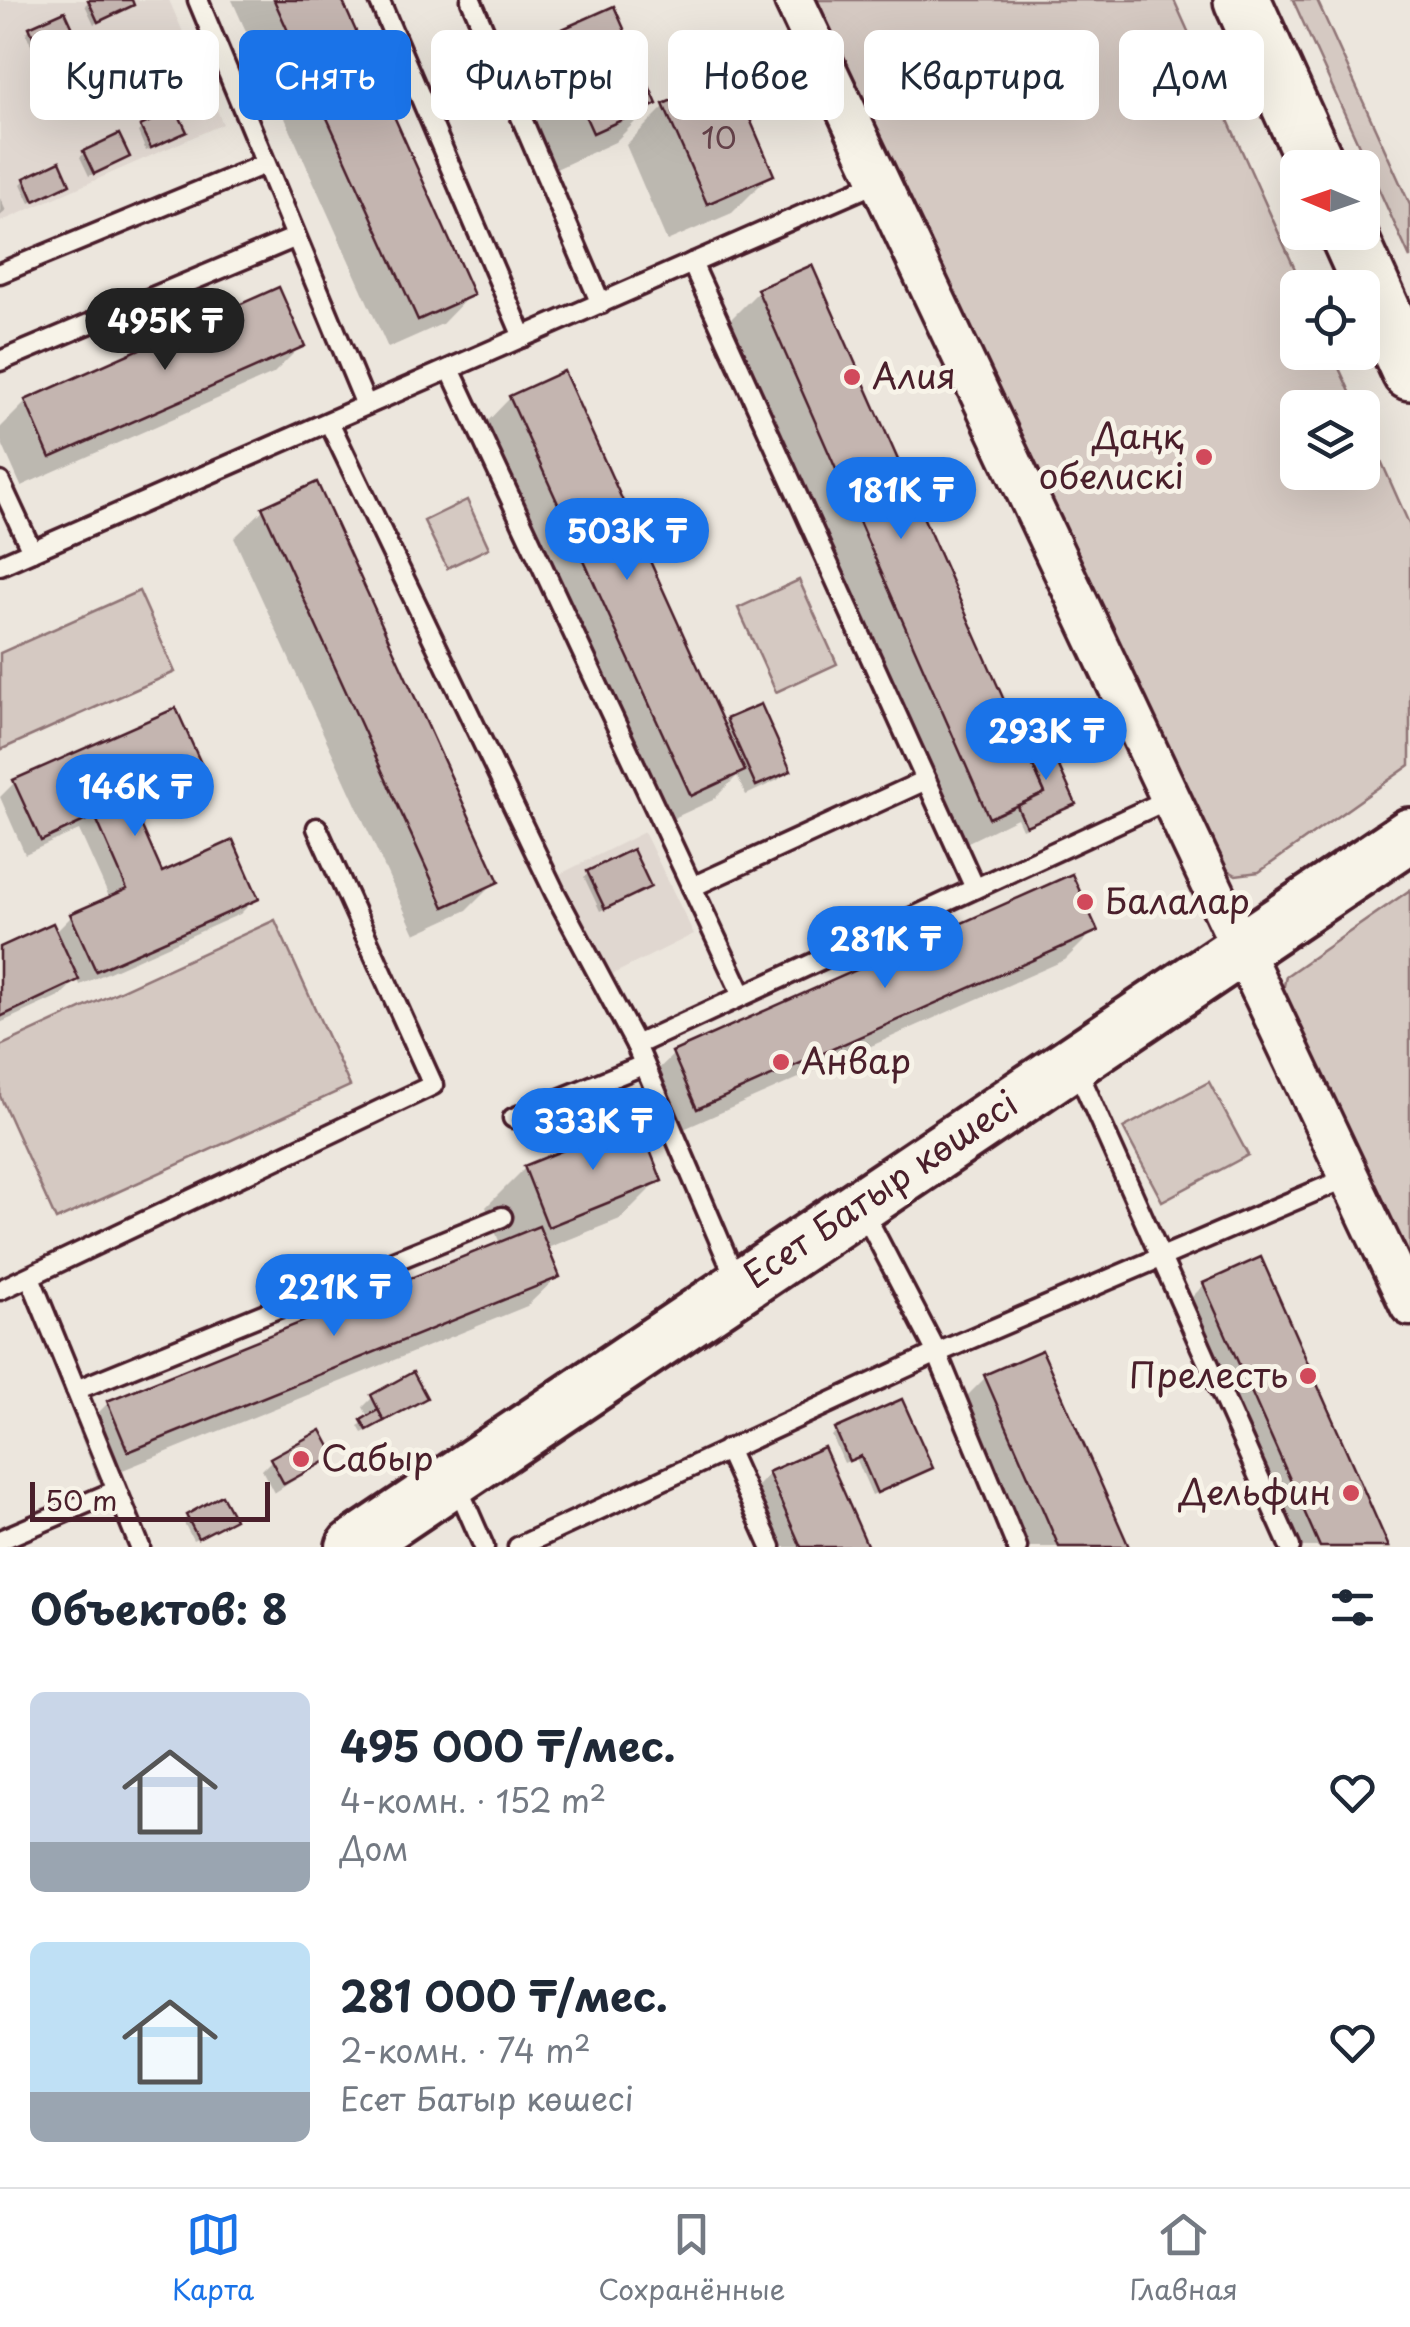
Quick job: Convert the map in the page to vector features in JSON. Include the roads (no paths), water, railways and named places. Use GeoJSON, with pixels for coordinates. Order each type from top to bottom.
{"type":"FeatureCollection","features":[{"type":"Feature","properties":{"kind":"main road"},"geometry":{"type":"LineString","coordinates":[[1242,0],[1310,150]]}},
{"type":"Feature","properties":{"kind":"main road"},"geometry":{"type":"LineString","coordinates":[[1356,250],[1397,329],[1410,372]]}},
{"type":"Feature","properties":{"kind":"street"},"geometry":{"type":"LineString","coordinates":[[794,0],[1239,951],[1410,1306]]}},
{"type":"Feature","properties":{"kind":"street","name":"Есет Батыр көшесі"},"geometry":{"type":"LineString","coordinates":[[353,1547],[1410,835]]}},
{"type":"Feature","properties":{"kind":"lane"},"geometry":{"type":"LineString","coordinates":[[198,0],[366,405]]}},
{"type":"Feature","properties":{"kind":"lane"},"geometry":{"type":"LineString","coordinates":[[379,0],[523,337]]}},
{"type":"Feature","properties":{"kind":"lane"},"geometry":{"type":"LineString","coordinates":[[471,0],[600,304]]}},
{"type":"Feature","properties":{"kind":"lane"},"geometry":{"type":"LineString","coordinates":[[0,272],[265,164]]}},
{"type":"Feature","properties":{"kind":"lane"},"geometry":{"type":"LineString","coordinates":[[0,565],[880,181]]}},
{"type":"Feature","properties":{"kind":"lane"},"geometry":{"type":"LineString","coordinates":[[0,361],[294,238]]}},
{"type":"Feature","properties":{"kind":"lane"},"geometry":{"type":"LineString","coordinates":[[692,263],[975,888]]}},
{"type":"Feature","properties":{"kind":"lane"},"geometry":{"type":"LineString","coordinates":[[450,369],[742,994]]}},
{"type":"Feature","properties":{"kind":"lane"},"geometry":{"type":"LineString","coordinates":[[329,422],[555,894],[636,1045],[738,1285]]}},
{"type":"Feature","properties":{"kind":"lane"},"geometry":{"type":"LineString","coordinates":[[0,482],[32,551]]}},
{"type":"Feature","properties":{"kind":"lane"},"geometry":{"type":"LineString","coordinates":[[692,887],[926,780]]}},
{"type":"Feature","properties":{"kind":"lane"},"geometry":{"type":"LineString","coordinates":[[636,1045],[1169,799]]}},
{"type":"Feature","properties":{"kind":"lane"},"geometry":{"type":"LineString","coordinates":[[0,1290],[434,1085],[317,828]]}},
{"type":"Feature","properties":{"kind":"lane"},"geometry":{"type":"LineString","coordinates":[[1073,1062],[1290,1547]]}},
{"type":"Feature","properties":{"kind":"lane"},"geometry":{"type":"LineString","coordinates":[[512,1118],[642,1065]]}},
{"type":"Feature","properties":{"kind":"lane"},"geometry":{"type":"LineString","coordinates":[[518,1547],[937,1353],[1349,1177]]}},
{"type":"Feature","properties":{"kind":"lane"},"geometry":{"type":"LineString","coordinates":[[860,1206],[937,1353],[1017,1547]]}},
{"type":"Feature","properties":{"kind":"lane"},"geometry":{"type":"LineString","coordinates":[[76,1390],[502,1217]]}},
{"type":"Feature","properties":{"kind":"lane"},"geometry":{"type":"LineString","coordinates":[[30,1277],[140,1547]]}},
{"type":"Feature","properties":{"kind":"lane"},"geometry":{"type":"LineString","coordinates":[[728,1449],[771,1547]]}},
{"type":"Feature","properties":{"kind":"lane"},"geometry":{"type":"LineString","coordinates":[[454,1479],[484,1547]]}},
{"type":"Feature","properties":{"kind":"lane"},"geometry":{"type":"LineString","coordinates":[[0,1540],[114,1491]]}},
{"type":"Feature","properties":{"kind":"place","name":"Алия"},"geometry":{"type":"Point","coordinates":[852,377]}},
{"type":"Feature","properties":{"kind":"place","name":"Даңқ обелискі"},"geometry":{"type":"Point","coordinates":[1204,457]}},
{"type":"Feature","properties":{"kind":"place","name":"Балалар"},"geometry":{"type":"Point","coordinates":[1085,902]}},
{"type":"Feature","properties":{"kind":"place","name":"Анвар"},"geometry":{"type":"Point","coordinates":[781,1062]}},
{"type":"Feature","properties":{"kind":"place","name":"Прелесть"},"geometry":{"type":"Point","coordinates":[1308,1376]}},
{"type":"Feature","properties":{"kind":"place","name":"Сабыр"},"geometry":{"type":"Point","coordinates":[301,1459]}},
{"type":"Feature","properties":{"kind":"place","name":"Дельфин"},"geometry":{"type":"Point","coordinates":[1351,1493]}}]}
